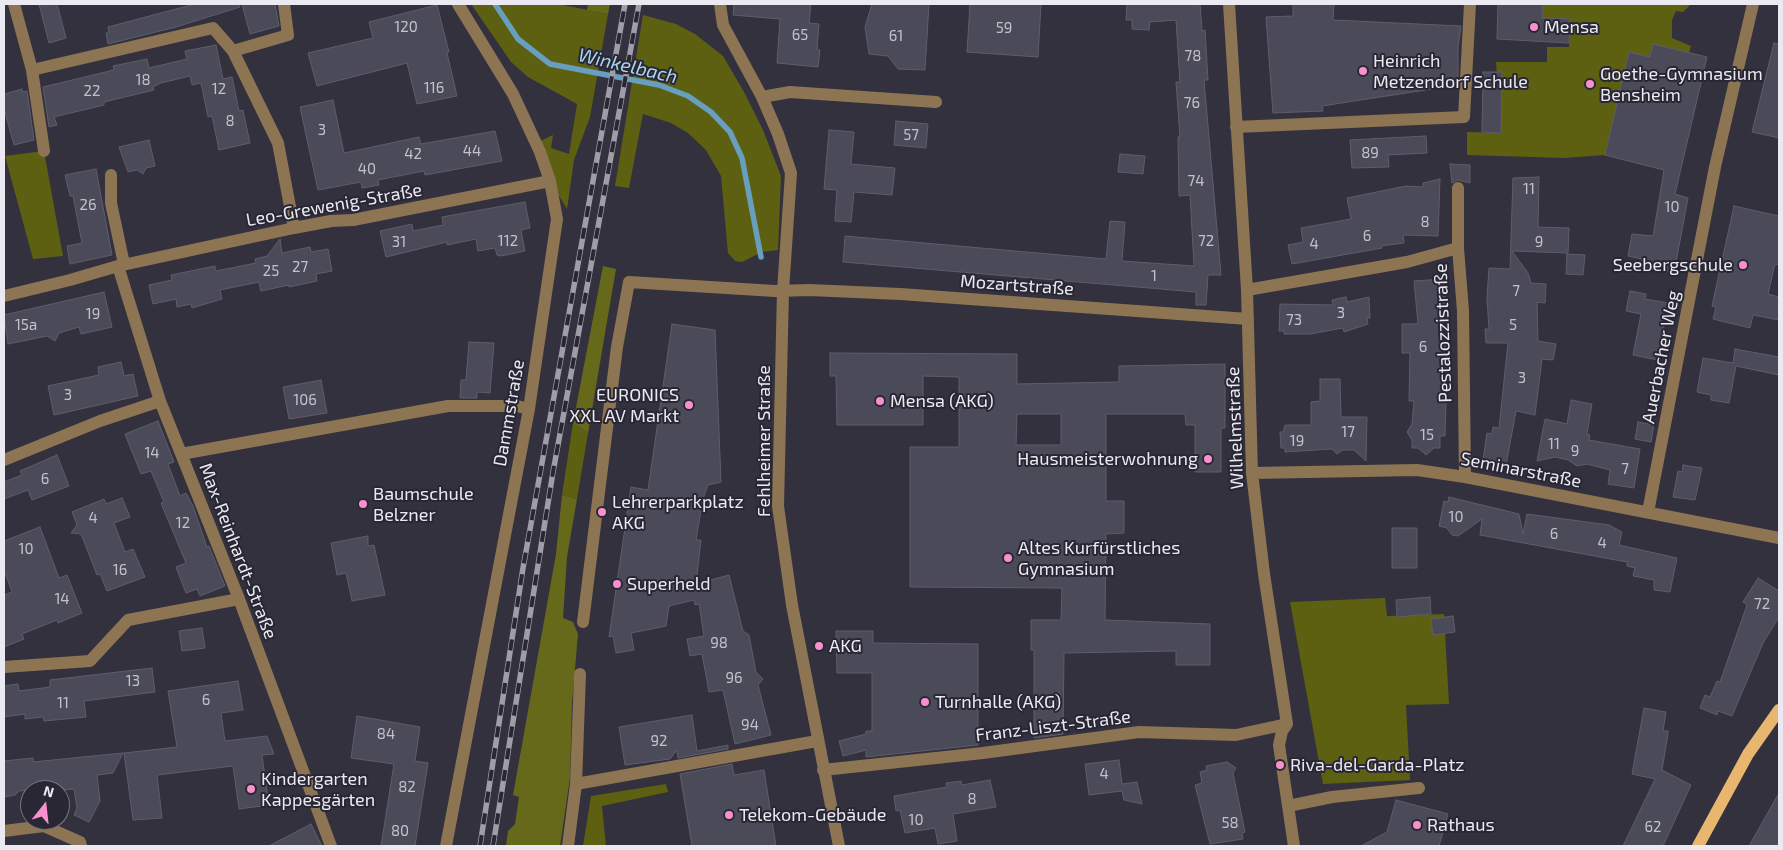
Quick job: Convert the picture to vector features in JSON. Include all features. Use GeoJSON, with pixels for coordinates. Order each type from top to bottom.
{"type":"FeatureCollection","features":[{"type":"Feature","properties":{"kind":"main road"},"geometry":{"type":"LineString","coordinates":[[1698,846],[1748,754],[1779,710]]}},
{"type":"Feature","properties":{"kind":"street"},"geometry":{"type":"LineString","coordinates":[[14,4],[32,70],[44,151]]}},
{"type":"Feature","properties":{"kind":"street"},"geometry":{"type":"LineString","coordinates":[[233,52],[288,35],[284,4]]}},
{"type":"Feature","properties":{"kind":"street","name":"Dammstraße"},"geometry":{"type":"LineString","coordinates":[[446,846],[529,409],[557,219],[550,181],[540,152],[512,94],[458,4]]}},
{"type":"Feature","properties":{"kind":"street","name":"Fehlheimer Straße"},"geometry":{"type":"LineString","coordinates":[[720,4],[723,25],[762,96],[778,134],[791,173],[783,291],[778,506],[792,605],[839,846]]}},
{"type":"Feature","properties":{"kind":"street","name":"Wilhelmstraße"},"geometry":{"type":"LineString","coordinates":[[1229,4],[1247,290],[1252,473],[1264,574],[1287,724],[1282,730],[1279,745],[1294,846]]}},
{"type":"Feature","properties":{"kind":"street"},"geometry":{"type":"LineString","coordinates":[[1236,127],[1464,117],[1470,4]]}},
{"type":"Feature","properties":{"kind":"street","name":"Auerbacher Weg"},"geometry":{"type":"LineString","coordinates":[[1648,512],[1715,167],[1753,4]]}},
{"type":"Feature","properties":{"kind":"street"},"geometry":{"type":"LineString","coordinates":[[32,70],[213,28],[233,52],[278,143],[294,228]]}},
{"type":"Feature","properties":{"kind":"street"},"geometry":{"type":"LineString","coordinates":[[762,96],[790,92],[936,102]]}},
{"type":"Feature","properties":{"kind":"street"},"geometry":{"type":"LineString","coordinates":[[111,176],[111,203],[121,265]]}},
{"type":"Feature","properties":{"kind":"street","name":"Leo-Grewenig-Straße"},"geometry":{"type":"LineString","coordinates":[[4,296],[121,265],[294,228],[331,221],[353,220],[550,181]]}},
{"type":"Feature","properties":{"kind":"street","name":"Pestalozzistraße"},"geometry":{"type":"LineString","coordinates":[[1458,188],[1458,248],[1463,311],[1465,477]]}},
{"type":"Feature","properties":{"kind":"street"},"geometry":{"type":"LineString","coordinates":[[1247,290],[1407,262],[1458,248]]}},
{"type":"Feature","properties":{"kind":"street","name":"Max-Reinhardt-Straße"},"geometry":{"type":"LineString","coordinates":[[121,265],[160,401],[239,599],[310,796],[331,846]]}},
{"type":"Feature","properties":{"kind":"street","name":"Mozartstraße"},"geometry":{"type":"LineString","coordinates":[[583,622],[617,347],[629,282],[783,291],[810,290],[900,294],[1248,319]]}},
{"type":"Feature","properties":{"kind":"street"},"geometry":{"type":"LineString","coordinates":[[4,460],[100,421],[160,401]]}},
{"type":"Feature","properties":{"kind":"street"},"geometry":{"type":"LineString","coordinates":[[181,454],[448,406],[517,406],[529,409]]}},
{"type":"Feature","properties":{"kind":"street","name":"Seminarstraße"},"geometry":{"type":"LineString","coordinates":[[1252,473],[1417,470],[1465,477],[1779,538]]}},
{"type":"Feature","properties":{"kind":"street"},"geometry":{"type":"LineString","coordinates":[[4,668],[90,661],[128,620],[239,599]]}},
{"type":"Feature","properties":{"kind":"street"},"geometry":{"type":"LineString","coordinates":[[568,846],[576,784],[580,674]]}},
{"type":"Feature","properties":{"kind":"street","name":"Franz-Liszt-Straße"},"geometry":{"type":"LineString","coordinates":[[823,770],[983,753],[1139,732],[1236,735],[1287,724]]}},
{"type":"Feature","properties":{"kind":"street"},"geometry":{"type":"LineString","coordinates":[[576,784],[817,741]]}},
{"type":"Feature","properties":{"kind":"street"},"geometry":{"type":"LineString","coordinates":[[1288,806],[1332,797],[1420,788]]}},
{"type":"Feature","properties":{"kind":"street"},"geometry":{"type":"LineString","coordinates":[[4,831],[44,826],[80,842],[80,846]]}},
{"type":"Feature","properties":{"kind":"shaded area"},"geometry":{"type":"Polygon","coordinates":[[[471,4],[558,4],[608,14],[590,117],[574,160],[567,209],[550,181],[536,143],[553,135],[551,148],[569,154],[577,104],[528,77],[511,62],[471,4]]]}},
{"type":"Feature","properties":{"kind":"shaded area"},"geometry":{"type":"Polygon","coordinates":[[[588,4],[610,4],[608,14],[587,10],[588,4]]]}},
{"type":"Feature","properties":{"kind":"shaded area"},"geometry":{"type":"Polygon","coordinates":[[[1543,4],[1691,4],[1683,12],[1676,11],[1672,20],[1672,38],[1691,46],[1689,53],[1653,45],[1650,57],[1629,53],[1605,155],[1564,158],[1467,155],[1467,132],[1501,133],[1496,62],[1547,62],[1547,47],[1569,47],[1570,19],[1542,18],[1543,4]]]}},
{"type":"Feature","properties":{"kind":"shaded area"},"geometry":{"type":"Polygon","coordinates":[[[643,15],[676,24],[695,34],[723,56],[744,92],[763,130],[781,176],[778,250],[762,252],[742,262],[735,261],[728,253],[721,176],[706,150],[688,133],[671,123],[643,114],[629,188],[615,186],[643,15]]]}},
{"type":"Feature","properties":{"kind":"shaded area"},"geometry":{"type":"Polygon","coordinates":[[[44,151],[63,256],[33,259],[5,156],[44,151]]]}},
{"type":"Feature","properties":{"kind":"shaded area"},"geometry":{"type":"Polygon","coordinates":[[[603,266],[616,269],[588,433],[573,423],[603,266]]]}},
{"type":"Feature","properties":{"kind":"shaded area"},"geometry":{"type":"Polygon","coordinates":[[[573,423],[588,433],[577,499],[562,495],[573,423]]]}},
{"type":"Feature","properties":{"kind":"shaded area"},"geometry":{"type":"Polygon","coordinates":[[[562,495],[577,499],[567,557],[563,618],[573,622],[578,634],[572,703],[570,778],[560,846],[506,846],[508,831],[515,824],[519,797],[513,795],[556,554],[562,495]]]}},
{"type":"Feature","properties":{"kind":"shaded area"},"geometry":{"type":"Polygon","coordinates":[[[1385,598],[1387,616],[1444,614],[1449,704],[1406,705],[1410,780],[1323,784],[1290,602],[1385,598]]]}},
{"type":"Feature","properties":{"kind":"shaded area"},"geometry":{"type":"Polygon","coordinates":[[[666,784],[668,792],[602,806],[606,846],[583,846],[591,796],[666,784]]]}},
{"type":"Feature","properties":{"kind":"building"},"geometry":{"type":"Polygon","coordinates":[[[39,4],[57,4],[66,38],[49,43],[39,4]]]}},
{"type":"Feature","properties":{"kind":"building"},"geometry":{"type":"Polygon","coordinates":[[[195,4],[239,4],[240,7],[176,27],[108,44],[106,33],[109,33],[108,27],[195,4]]]}},
{"type":"Feature","properties":{"kind":"building"},"geometry":{"type":"Polygon","coordinates":[[[242,4],[275,4],[279,26],[250,34],[242,4]]]}},
{"type":"Feature","properties":{"kind":"building"},"geometry":{"type":"Polygon","coordinates":[[[734,4],[811,4],[809,23],[819,24],[817,50],[820,50],[818,67],[777,63],[780,19],[733,15],[734,4]]]}},
{"type":"Feature","properties":{"kind":"building"},"geometry":{"type":"Polygon","coordinates":[[[872,4],[929,4],[925,70],[898,69],[888,56],[869,54],[865,27],[872,4]]]}},
{"type":"Feature","properties":{"kind":"building"},"geometry":{"type":"Polygon","coordinates":[[[970,4],[1041,4],[1038,57],[967,52],[970,4]]]}},
{"type":"Feature","properties":{"kind":"building"},"geometry":{"type":"Polygon","coordinates":[[[1127,4],[1200,4],[1202,31],[1205,30],[1208,80],[1204,80],[1221,275],[1208,275],[1206,305],[1196,305],[1196,292],[843,262],[845,236],[1106,259],[1110,221],[1125,222],[1122,261],[1194,266],[1190,195],[1179,196],[1178,137],[1180,137],[1176,82],[1180,82],[1176,20],[1150,22],[1149,30],[1132,29],[1132,20],[1126,20],[1127,4]]]}},
{"type":"Feature","properties":{"kind":"building"},"geometry":{"type":"Polygon","coordinates":[[[1293,4],[1334,4],[1333,20],[1461,26],[1458,47],[1458,85],[1322,106],[1323,111],[1273,113],[1266,17],[1293,16],[1293,4]]]}},
{"type":"Feature","properties":{"kind":"building","name":"Mensa"},"geometry":{"type":"Polygon","coordinates":[[[1498,4],[1543,4],[1542,18],[1570,19],[1569,43],[1497,39],[1498,4]]]}},
{"type":"Feature","properties":{"kind":"building"},"geometry":{"type":"Polygon","coordinates":[[[437,5],[449,52],[447,53],[457,96],[417,104],[407,63],[317,86],[308,53],[373,38],[369,22],[437,5]]]}},
{"type":"Feature","properties":{"kind":"building"},"geometry":{"type":"Polygon","coordinates":[[[1774,43],[1779,44],[1779,138],[1752,132],[1774,43]]]}},
{"type":"Feature","properties":{"kind":"building"},"geometry":{"type":"Polygon","coordinates":[[[1653,44],[1707,57],[1675,194],[1688,198],[1674,273],[1641,267],[1642,259],[1628,256],[1632,234],[1653,236],[1664,170],[1605,155],[1629,52],[1650,57],[1653,44]]]}},
{"type":"Feature","properties":{"kind":"building"},"geometry":{"type":"Polygon","coordinates":[[[216,45],[223,79],[232,77],[239,111],[243,110],[250,143],[219,150],[212,116],[208,117],[201,83],[192,85],[190,76],[161,83],[153,87],[154,90],[54,117],[57,125],[49,127],[43,87],[114,70],[113,66],[147,59],[149,68],[187,59],[185,51],[216,45]]]}},
{"type":"Feature","properties":{"kind":"building"},"geometry":{"type":"Polygon","coordinates":[[[1483,72],[1502,72],[1501,133],[1482,132],[1483,72]]]}},
{"type":"Feature","properties":{"kind":"building"},"geometry":{"type":"Polygon","coordinates":[[[22,89],[22,92],[27,91],[34,140],[14,145],[4,109],[4,94],[22,89]]]}},
{"type":"Feature","properties":{"kind":"building"},"geometry":{"type":"Polygon","coordinates":[[[333,100],[344,153],[419,137],[421,144],[495,131],[502,161],[425,175],[424,171],[378,180],[379,185],[362,188],[361,182],[318,190],[300,107],[333,100]]]}},
{"type":"Feature","properties":{"kind":"building"},"geometry":{"type":"Polygon","coordinates":[[[896,121],[928,124],[926,148],[894,145],[896,121]]]}},
{"type":"Feature","properties":{"kind":"building"},"geometry":{"type":"Polygon","coordinates":[[[829,130],[854,132],[851,164],[895,168],[892,195],[854,192],[851,222],[835,221],[837,190],[824,189],[829,130]]]}},
{"type":"Feature","properties":{"kind":"building"},"geometry":{"type":"Polygon","coordinates":[[[1426,136],[1427,153],[1388,155],[1389,167],[1352,168],[1350,140],[1426,136]]]}},
{"type":"Feature","properties":{"kind":"building"},"geometry":{"type":"Polygon","coordinates":[[[149,140],[155,166],[146,168],[143,174],[137,170],[128,172],[119,147],[149,140]]]}},
{"type":"Feature","properties":{"kind":"building"},"geometry":{"type":"Polygon","coordinates":[[[1120,154],[1145,156],[1143,174],[1118,172],[1120,154]]]}},
{"type":"Feature","properties":{"kind":"building"},"geometry":{"type":"Polygon","coordinates":[[[1450,164],[1470,165],[1470,183],[1458,180],[1452,183],[1450,164]]]}},
{"type":"Feature","properties":{"kind":"building"},"geometry":{"type":"Polygon","coordinates":[[[96,169],[112,255],[70,264],[67,246],[82,243],[73,196],[70,196],[65,175],[96,169]]]}},
{"type":"Feature","properties":{"kind":"building"},"geometry":{"type":"Polygon","coordinates":[[[1539,177],[1538,227],[1569,228],[1568,253],[1512,251],[1528,273],[1531,283],[1546,284],[1545,303],[1537,302],[1538,341],[1556,344],[1553,360],[1542,359],[1535,415],[1516,411],[1506,465],[1483,460],[1487,433],[1492,434],[1493,427],[1499,428],[1508,343],[1486,343],[1485,329],[1489,329],[1487,298],[1489,268],[1510,269],[1513,178],[1539,177]]]}},
{"type":"Feature","properties":{"kind":"building"},"geometry":{"type":"Polygon","coordinates":[[[1440,179],[1438,236],[1403,235],[1404,243],[1292,264],[1288,245],[1303,242],[1301,228],[1351,219],[1347,198],[1406,186],[1423,187],[1423,183],[1440,179]]]}},
{"type":"Feature","properties":{"kind":"building"},"geometry":{"type":"Polygon","coordinates":[[[525,202],[530,228],[521,230],[525,251],[501,256],[497,255],[495,248],[478,251],[476,239],[447,245],[447,242],[386,257],[380,231],[412,224],[413,231],[443,225],[442,217],[525,202]]]}},
{"type":"Feature","properties":{"kind":"building"},"geometry":{"type":"Polygon","coordinates":[[[1734,206],[1779,216],[1779,265],[1775,264],[1768,294],[1779,297],[1779,320],[1753,315],[1750,328],[1713,319],[1716,307],[1712,306],[1734,206]]]}},
{"type":"Feature","properties":{"kind":"building"},"geometry":{"type":"Polygon","coordinates":[[[280,239],[282,253],[310,247],[311,252],[328,249],[332,271],[316,274],[317,281],[289,287],[289,285],[261,291],[259,282],[220,290],[222,299],[192,308],[191,304],[177,307],[176,299],[153,304],[149,285],[172,280],[171,275],[215,266],[216,271],[256,263],[255,259],[267,256],[280,239]]]}},
{"type":"Feature","properties":{"kind":"building"},"geometry":{"type":"Polygon","coordinates":[[[1567,254],[1585,255],[1583,275],[1566,274],[1567,254]]]}},
{"type":"Feature","properties":{"kind":"building"},"geometry":{"type":"Polygon","coordinates":[[[1443,279],[1445,304],[1439,304],[1440,342],[1445,342],[1447,369],[1445,436],[1440,436],[1440,448],[1434,448],[1426,455],[1418,448],[1412,448],[1412,440],[1407,432],[1412,424],[1414,401],[1409,401],[1410,353],[1402,353],[1402,324],[1418,324],[1414,281],[1443,279]]]}},
{"type":"Feature","properties":{"kind":"building"},"geometry":{"type":"Polygon","coordinates":[[[1630,291],[1646,294],[1645,299],[1668,303],[1658,360],[1633,355],[1641,314],[1626,311],[1630,291]]]}},
{"type":"Feature","properties":{"kind":"building"},"geometry":{"type":"Polygon","coordinates":[[[104,292],[112,327],[81,334],[79,327],[59,333],[55,341],[47,336],[8,344],[4,315],[104,292]]]}},
{"type":"Feature","properties":{"kind":"building"},"geometry":{"type":"Polygon","coordinates":[[[1346,297],[1347,302],[1369,297],[1370,318],[1367,318],[1368,324],[1344,332],[1343,328],[1310,334],[1284,334],[1284,331],[1279,331],[1280,304],[1333,305],[1332,300],[1346,297]]]}},
{"type":"Feature","properties":{"kind":"building","name":"EURONICS XXL AV Markt"},"geometry":{"type":"Polygon","coordinates":[[[672,324],[715,330],[721,482],[708,485],[703,499],[696,540],[701,540],[696,584],[729,575],[743,631],[749,635],[756,672],[763,679],[758,685],[771,735],[735,744],[723,690],[709,692],[702,654],[690,656],[687,639],[704,636],[699,604],[695,605],[694,600],[669,606],[666,626],[631,633],[634,650],[616,653],[613,636],[609,637],[631,487],[648,490],[672,324]]]}},
{"type":"Feature","properties":{"kind":"building"},"geometry":{"type":"Polygon","coordinates":[[[469,342],[494,343],[490,393],[477,392],[477,398],[460,398],[461,380],[466,380],[469,342]]]}},
{"type":"Feature","properties":{"kind":"building"},"geometry":{"type":"Polygon","coordinates":[[[1735,349],[1779,357],[1779,375],[1736,366],[1729,403],[1711,400],[1711,395],[1697,392],[1703,358],[1733,363],[1735,349]]]}},
{"type":"Feature","properties":{"kind":"building","name":"Altes Kurfürstliches Gymnasium"},"geometry":{"type":"Polygon","coordinates":[[[830,353],[1017,354],[1017,384],[1119,382],[1119,366],[1225,364],[1225,428],[1221,428],[1221,472],[1195,472],[1195,425],[1186,425],[1185,414],[1106,414],[1106,501],[1124,501],[1124,533],[1106,534],[1105,620],[1210,624],[1210,665],[1176,665],[1176,651],[1064,653],[1063,734],[1034,738],[1034,650],[1031,650],[1031,620],[1061,620],[1062,588],[910,587],[910,447],[959,447],[959,377],[923,376],[923,425],[837,425],[836,376],[830,376],[830,353]],[[1017,414],[1016,445],[1061,445],[1061,414],[1017,414]]]}},
{"type":"Feature","properties":{"kind":"building"},"geometry":{"type":"Polygon","coordinates":[[[121,362],[124,376],[133,374],[138,396],[54,415],[48,386],[99,375],[98,367],[121,362]]]}},
{"type":"Feature","properties":{"kind":"building"},"geometry":{"type":"Polygon","coordinates":[[[1320,379],[1340,379],[1341,417],[1367,417],[1366,461],[1354,450],[1343,450],[1337,454],[1332,449],[1285,452],[1285,448],[1281,448],[1280,432],[1283,432],[1285,425],[1311,425],[1311,402],[1320,401],[1320,379]]]}},
{"type":"Feature","properties":{"kind":"building"},"geometry":{"type":"Polygon","coordinates":[[[321,380],[327,413],[289,419],[283,387],[321,380]]]}},
{"type":"Feature","properties":{"kind":"building"},"geometry":{"type":"Polygon","coordinates":[[[1571,400],[1592,404],[1587,434],[1590,435],[1589,440],[1640,449],[1634,488],[1608,484],[1610,470],[1587,464],[1577,466],[1568,460],[1555,457],[1537,461],[1545,419],[1567,424],[1571,400]]]}},
{"type":"Feature","properties":{"kind":"building"},"geometry":{"type":"Polygon","coordinates":[[[158,421],[174,462],[168,464],[180,496],[186,493],[193,506],[207,547],[209,546],[225,586],[200,596],[197,589],[186,593],[176,567],[186,563],[161,503],[164,502],[151,471],[141,474],[125,434],[158,421]]]}},
{"type":"Feature","properties":{"kind":"building"},"geometry":{"type":"Polygon","coordinates":[[[1638,422],[1654,425],[1651,442],[1635,439],[1638,422]]]}},
{"type":"Feature","properties":{"kind":"building"},"geometry":{"type":"Polygon","coordinates":[[[57,455],[69,486],[32,500],[28,490],[4,499],[4,482],[22,475],[20,471],[57,455]]]}},
{"type":"Feature","properties":{"kind":"building"},"geometry":{"type":"Polygon","coordinates":[[[1683,465],[1702,468],[1695,500],[1673,497],[1678,471],[1682,472],[1683,465]]]}},
{"type":"Feature","properties":{"kind":"building"},"geometry":{"type":"Polygon","coordinates":[[[1449,497],[1519,514],[1523,534],[1527,514],[1609,525],[1622,532],[1619,545],[1677,558],[1670,592],[1654,590],[1654,580],[1633,576],[1635,568],[1627,566],[1627,562],[1480,535],[1482,519],[1458,536],[1452,535],[1447,528],[1439,526],[1444,501],[1448,502],[1449,497]]]}},
{"type":"Feature","properties":{"kind":"building"},"geometry":{"type":"Polygon","coordinates":[[[122,498],[130,517],[114,523],[125,552],[133,549],[145,577],[107,591],[100,574],[97,575],[81,534],[71,533],[77,525],[72,512],[104,499],[106,504],[122,498]]]}},
{"type":"Feature","properties":{"kind":"building"},"geometry":{"type":"Polygon","coordinates":[[[40,527],[59,578],[67,575],[82,613],[58,623],[57,620],[22,634],[24,639],[4,647],[4,595],[12,592],[4,570],[4,541],[40,527]]]}},
{"type":"Feature","properties":{"kind":"building"},"geometry":{"type":"Polygon","coordinates":[[[1392,528],[1417,528],[1417,568],[1392,568],[1392,528]]]}},
{"type":"Feature","properties":{"kind":"building"},"geometry":{"type":"Polygon","coordinates":[[[368,536],[368,546],[374,545],[385,595],[352,601],[346,573],[337,575],[331,543],[368,536]]]}},
{"type":"Feature","properties":{"kind":"building"},"geometry":{"type":"Polygon","coordinates":[[[1758,578],[1779,591],[1779,617],[1763,643],[1732,716],[1718,711],[1717,715],[1700,708],[1705,695],[1710,697],[1717,681],[1720,682],[1747,605],[1743,602],[1758,578]]]}},
{"type":"Feature","properties":{"kind":"building"},"geometry":{"type":"Polygon","coordinates":[[[1430,597],[1431,614],[1397,617],[1396,600],[1430,597]]]}},
{"type":"Feature","properties":{"kind":"building"},"geometry":{"type":"Polygon","coordinates":[[[1453,616],[1455,632],[1433,635],[1431,619],[1453,616]]]}},
{"type":"Feature","properties":{"kind":"building"},"geometry":{"type":"Polygon","coordinates":[[[202,628],[205,648],[182,651],[179,631],[202,628]]]}},
{"type":"Feature","properties":{"kind":"building","name":"Turnhalle (AKG)"},"geometry":{"type":"Polygon","coordinates":[[[836,631],[873,631],[873,643],[978,644],[978,745],[866,757],[866,750],[843,756],[839,741],[866,734],[866,731],[872,731],[872,673],[837,673],[836,631]]]}},
{"type":"Feature","properties":{"kind":"building"},"geometry":{"type":"Polygon","coordinates":[[[152,668],[155,692],[84,701],[86,717],[44,721],[43,717],[25,719],[25,714],[4,717],[4,686],[18,684],[19,691],[50,687],[50,680],[152,668]]]}},
{"type":"Feature","properties":{"kind":"building","name":"Kindergarten Kappesgärten"},"geometry":{"type":"Polygon","coordinates":[[[238,681],[243,710],[221,713],[225,741],[267,736],[274,754],[262,755],[269,805],[239,809],[233,766],[157,775],[162,818],[133,820],[124,753],[177,747],[168,691],[238,681]]]}},
{"type":"Feature","properties":{"kind":"building"},"geometry":{"type":"Polygon","coordinates":[[[1644,708],[1666,712],[1663,731],[1668,731],[1668,734],[1662,770],[1691,785],[1663,846],[1623,846],[1655,779],[1632,774],[1644,708]]]}},
{"type":"Feature","properties":{"kind":"building"},"geometry":{"type":"Polygon","coordinates":[[[692,715],[697,751],[728,745],[728,749],[678,758],[677,750],[670,759],[625,765],[619,727],[692,715]]]}},
{"type":"Feature","properties":{"kind":"building"},"geometry":{"type":"Polygon","coordinates":[[[357,716],[420,727],[415,761],[428,763],[415,846],[381,846],[394,764],[351,758],[357,716]]]}},
{"type":"Feature","properties":{"kind":"building"},"geometry":{"type":"Polygon","coordinates":[[[123,753],[113,773],[97,775],[100,801],[89,822],[74,815],[77,808],[74,789],[70,789],[70,780],[20,780],[20,791],[15,795],[4,797],[4,761],[33,758],[33,762],[123,753]]]}},
{"type":"Feature","properties":{"kind":"building"},"geometry":{"type":"Polygon","coordinates":[[[1119,760],[1122,784],[1137,782],[1142,804],[1124,800],[1122,791],[1089,795],[1085,764],[1119,760]]]}},
{"type":"Feature","properties":{"kind":"building"},"geometry":{"type":"Polygon","coordinates":[[[1227,762],[1236,768],[1233,773],[1245,832],[1242,833],[1243,839],[1210,844],[1195,785],[1202,783],[1200,772],[1207,770],[1206,766],[1227,762]]]}},
{"type":"Feature","properties":{"kind":"building","name":"Telekom-Gebäude"},"geometry":{"type":"Polygon","coordinates":[[[732,764],[734,775],[764,770],[776,846],[692,846],[680,774],[732,764]]]}},
{"type":"Feature","properties":{"kind":"building"},"geometry":{"type":"Polygon","coordinates":[[[990,780],[996,807],[953,814],[957,841],[938,844],[935,828],[905,833],[900,810],[896,811],[894,796],[947,787],[946,783],[961,781],[962,785],[990,780]]]}},
{"type":"Feature","properties":{"kind":"building"},"geometry":{"type":"Polygon","coordinates":[[[1779,793],[1779,846],[1749,846],[1779,793]]]}},
{"type":"Feature","properties":{"kind":"building","name":"Rathaus"},"geometry":{"type":"Polygon","coordinates":[[[1396,800],[1448,814],[1439,846],[1361,846],[1387,832],[1396,800]]]}},
{"type":"Feature","properties":{"kind":"building"},"geometry":{"type":"Polygon","coordinates":[[[311,824],[322,846],[269,846],[311,824]]]}},
{"type":"Feature","properties":{"kind":"waterway","name":"Winkelbach"},"geometry":{"type":"LineString","coordinates":[[495,4],[518,39],[550,64],[659,85],[688,96],[711,112],[730,132],[742,158],[761,257]]}},
{"type":"Feature","properties":{"kind":"railway"},"geometry":{"type":"LineString","coordinates":[[480,846],[523,568],[625,4]]}},
{"type":"Feature","properties":{"kind":"railway"},"geometry":{"type":"LineString","coordinates":[[493,846],[553,472],[639,4]]}},
{"type":"Feature","properties":{"kind":"place","name":"Mensa"},"geometry":{"type":"Point","coordinates":[1534,27]}},
{"type":"Feature","properties":{"kind":"place","name":"Heinrich Metzendorf Schule"},"geometry":{"type":"Point","coordinates":[1363,71]}},
{"type":"Feature","properties":{"kind":"place","name":"Goethe-Gymnasium Bensheim"},"geometry":{"type":"Point","coordinates":[1590,84]}},
{"type":"Feature","properties":{"kind":"place","name":"Seebergschule"},"geometry":{"type":"Point","coordinates":[1743,265]}},
{"type":"Feature","properties":{"kind":"place","name":"Mensa (AKG)"},"geometry":{"type":"Point","coordinates":[880,401]}},
{"type":"Feature","properties":{"kind":"place","name":"EURONICS XXL AV Markt"},"geometry":{"type":"Point","coordinates":[689,405]}},
{"type":"Feature","properties":{"kind":"place","name":"Hausmeisterwohnung"},"geometry":{"type":"Point","coordinates":[1208,459]}},
{"type":"Feature","properties":{"kind":"place","name":"Baumschule Belzner"},"geometry":{"type":"Point","coordinates":[363,504]}},
{"type":"Feature","properties":{"kind":"place","name":"Lehrerparkplatz AKG"},"geometry":{"type":"Point","coordinates":[602,512]}},
{"type":"Feature","properties":{"kind":"place","name":"Altes Kurfürstliches Gymnasium"},"geometry":{"type":"Point","coordinates":[1008,558]}},
{"type":"Feature","properties":{"kind":"place","name":"Superheld"},"geometry":{"type":"Point","coordinates":[617,584]}},
{"type":"Feature","properties":{"kind":"place","name":"AKG"},"geometry":{"type":"Point","coordinates":[819,646]}},
{"type":"Feature","properties":{"kind":"place","name":"Turnhalle (AKG)"},"geometry":{"type":"Point","coordinates":[925,702]}},
{"type":"Feature","properties":{"kind":"place","name":"Riva-del-Garda-Platz"},"geometry":{"type":"Point","coordinates":[1280,765]}},
{"type":"Feature","properties":{"kind":"place","name":"Kindergarten Kappesgärten"},"geometry":{"type":"Point","coordinates":[251,789]}},
{"type":"Feature","properties":{"kind":"place","name":"Telekom-Gebäude"},"geometry":{"type":"Point","coordinates":[729,815]}},
{"type":"Feature","properties":{"kind":"place","name":"Rathaus"},"geometry":{"type":"Point","coordinates":[1417,825]}}]}
